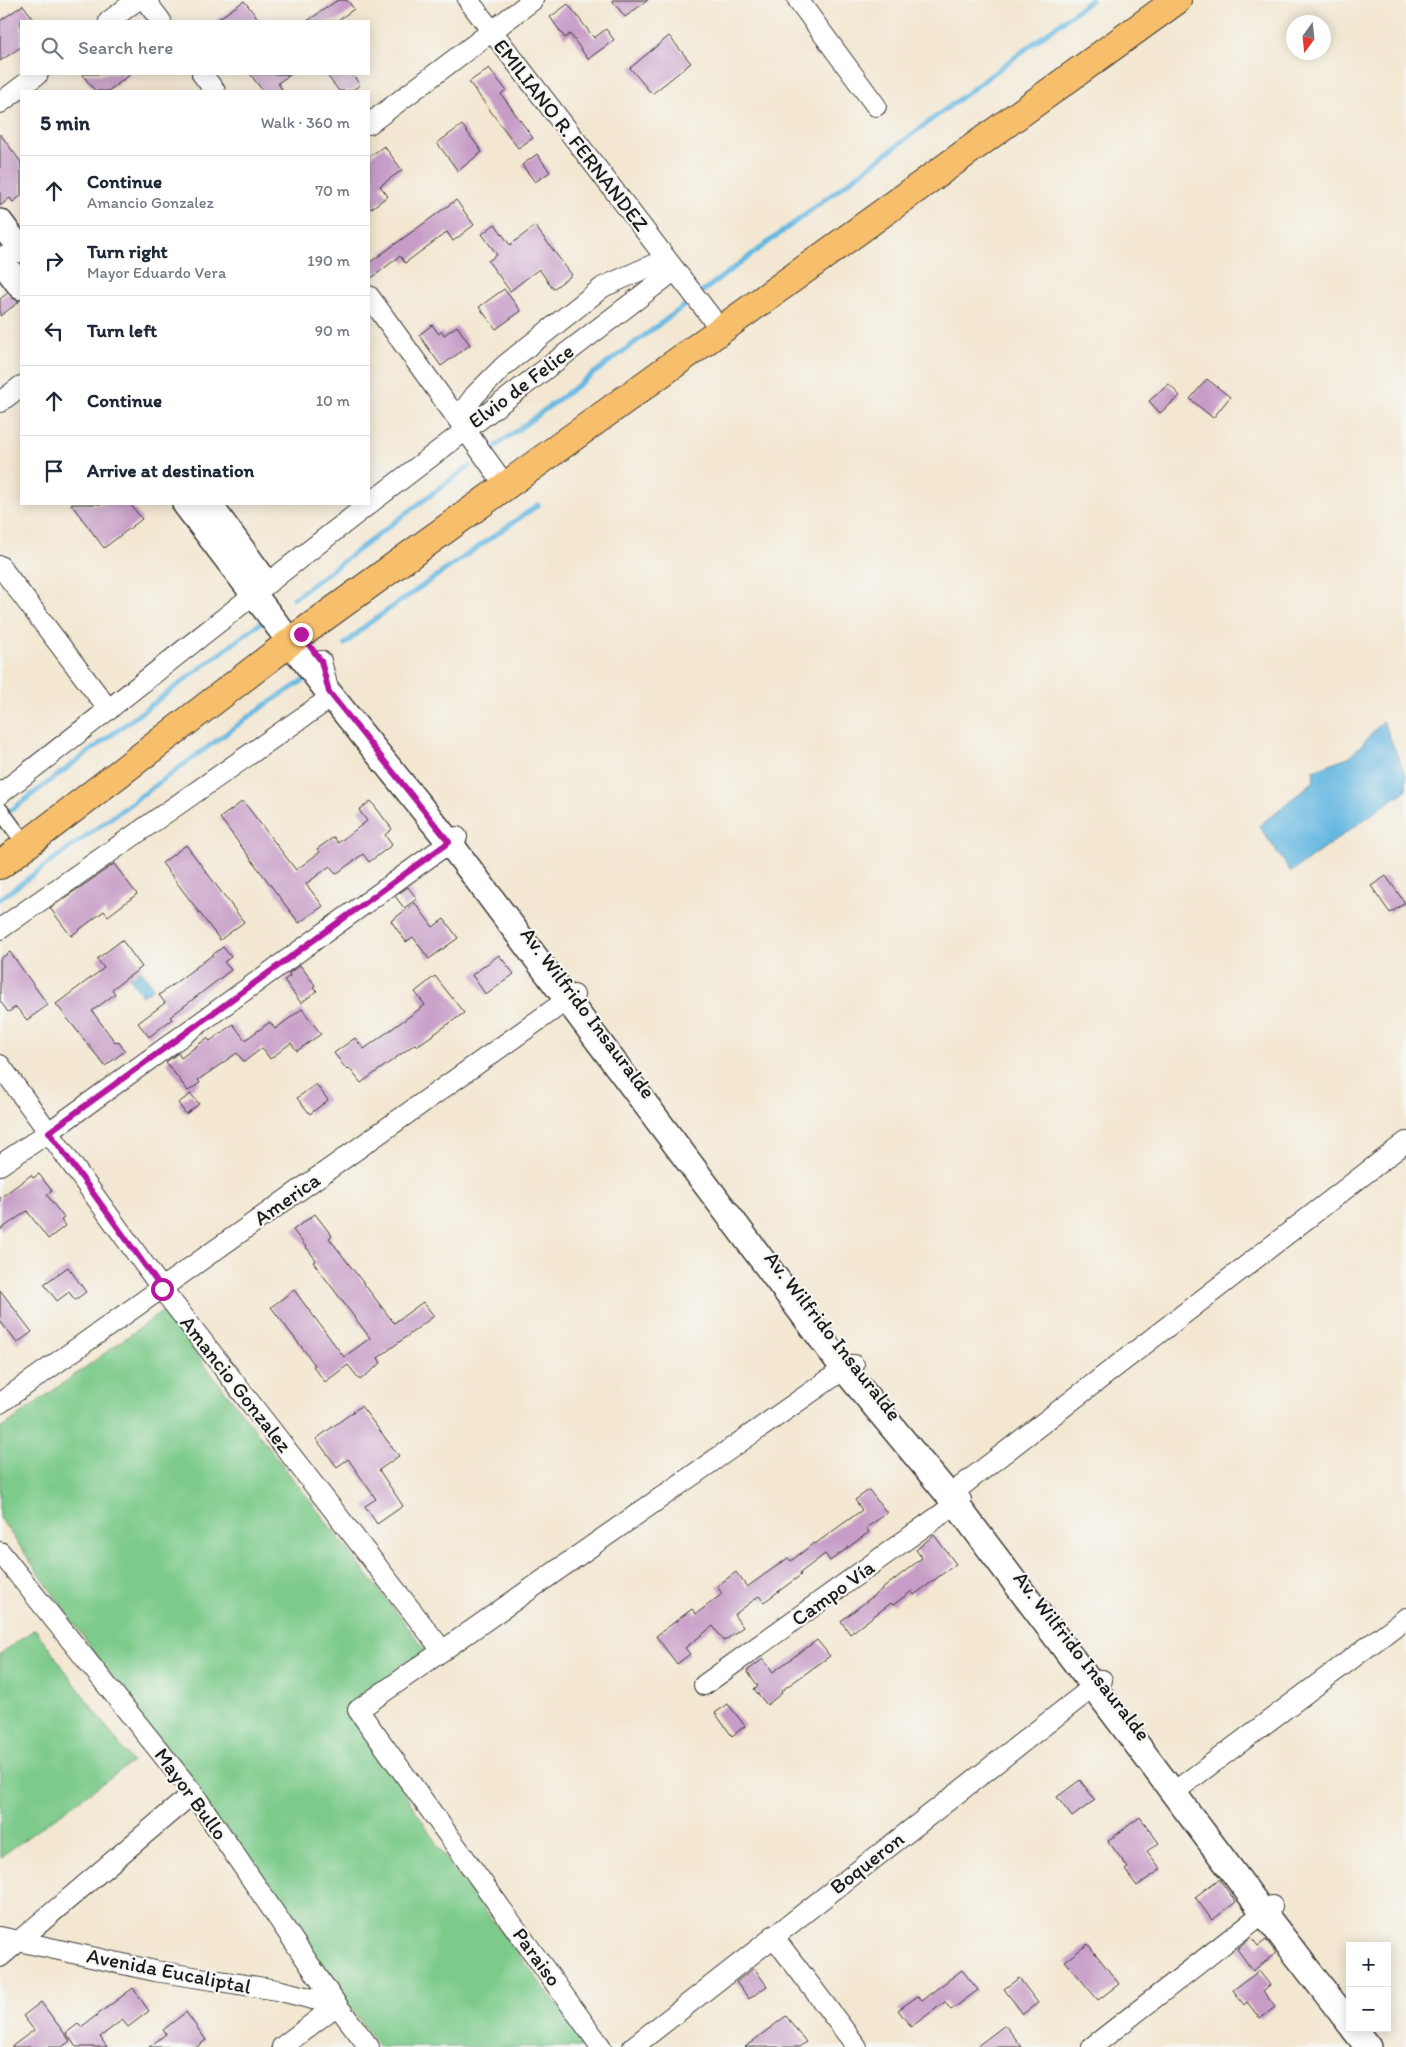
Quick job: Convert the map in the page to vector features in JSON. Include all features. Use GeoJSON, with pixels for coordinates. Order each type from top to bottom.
{"type":"FeatureCollection","features":[{"type":"Feature","properties":{"kind":"highway"},"geometry":{"type":"LineString","coordinates":[[0,865],[292,632],[500,478],[711,318],[1162,0]]}},
{"type":"Feature","properties":{"kind":"highway"},"geometry":{"type":"LineString","coordinates":[[6,826],[292,632],[1177,0]]}},
{"type":"Feature","properties":{"kind":"street"},"geometry":{"type":"LineString","coordinates":[[110,20],[137,0]]}},
{"type":"Feature","properties":{"kind":"street"},"geometry":{"type":"LineString","coordinates":[[145,0],[160,20]]}},
{"type":"Feature","properties":{"kind":"street","name":"EMILIANO R. FERNANDEZ"},"geometry":{"type":"LineString","coordinates":[[468,0],[711,318]]}},
{"type":"Feature","properties":{"kind":"street"},"geometry":{"type":"LineString","coordinates":[[370,123],[533,0]]}},
{"type":"Feature","properties":{"kind":"street"},"geometry":{"type":"LineString","coordinates":[[798,0],[876,106]]}},
{"type":"Feature","properties":{"kind":"street"},"geometry":{"type":"LineString","coordinates":[[0,103],[37,75]]}},
{"type":"Feature","properties":{"kind":"street"},"geometry":{"type":"LineString","coordinates":[[203,75],[214,90]]}},
{"type":"Feature","properties":{"kind":"street"},"geometry":{"type":"LineString","coordinates":[[0,222],[20,249]]}},
{"type":"Feature","properties":{"kind":"street"},"geometry":{"type":"LineString","coordinates":[[0,259],[20,286]]}},
{"type":"Feature","properties":{"kind":"street"},"geometry":{"type":"LineString","coordinates":[[462,423],[475,395],[505,365],[603,287],[671,265]]}},
{"type":"Feature","properties":{"kind":"street","name":"Elvio de Felice"},"geometry":{"type":"LineString","coordinates":[[370,503],[462,423],[671,265]]}},
{"type":"Feature","properties":{"kind":"street"},"geometry":{"type":"LineString","coordinates":[[370,297],[500,478]]}},
{"type":"Feature","properties":{"kind":"street"},"geometry":{"type":"LineString","coordinates":[[0,402],[20,387]]}},
{"type":"Feature","properties":{"kind":"street"},"geometry":{"type":"LineString","coordinates":[[186,505],[234,568],[260,588]]}},
{"type":"Feature","properties":{"kind":"street"},"geometry":{"type":"LineString","coordinates":[[0,1165],[49,1132],[453,839],[329,692],[292,632],[260,588],[210,505]]}},
{"type":"Feature","properties":{"kind":"street","name":"Elvio de Felice"},"geometry":{"type":"LineString","coordinates":[[0,794],[368,505]]}},
{"type":"Feature","properties":{"kind":"street"},"geometry":{"type":"LineString","coordinates":[[0,566],[109,710]]}},
{"type":"Feature","properties":{"kind":"street","name":"Av. Wilfrido Insauralde"},"geometry":{"type":"LineString","coordinates":[[292,632],[321,661],[849,1367],[957,1498],[1098,1683],[1182,1786],[1267,1909],[1346,2003]]}},
{"type":"Feature","properties":{"kind":"street"},"geometry":{"type":"LineString","coordinates":[[0,929],[323,703],[329,692],[321,661]]}},
{"type":"Feature","properties":{"kind":"street","name":"America"},"geometry":{"type":"LineString","coordinates":[[0,1403],[571,997]]}},
{"type":"Feature","properties":{"kind":"street","name":"Amancio Gonzalez"},"geometry":{"type":"LineString","coordinates":[[0,1065],[162,1289],[442,1650]]}},
{"type":"Feature","properties":{"kind":"street","name":"Campo Vía"},"geometry":{"type":"LineString","coordinates":[[704,1685],[957,1498],[1406,1142]]}},
{"type":"Feature","properties":{"kind":"street"},"geometry":{"type":"LineString","coordinates":[[442,1650],[849,1367]]}},
{"type":"Feature","properties":{"kind":"street","name":"Mayor Bullo"},"geometry":{"type":"LineString","coordinates":[[0,1552],[193,1793],[337,2005],[369,2047]]}},
{"type":"Feature","properties":{"kind":"street"},"geometry":{"type":"LineString","coordinates":[[1182,1786],[1406,1618]]}},
{"type":"Feature","properties":{"kind":"street","name":"Paraiso"},"geometry":{"type":"LineString","coordinates":[[442,1650],[358,1710],[601,2047]]}},
{"type":"Feature","properties":{"kind":"street"},"geometry":{"type":"LineString","coordinates":[[1098,1683],[1267,1909],[1346,2018]]}},
{"type":"Feature","properties":{"kind":"street","name":"Boqueron"},"geometry":{"type":"LineString","coordinates":[[634,2047],[773,1936],[1098,1683]]}},
{"type":"Feature","properties":{"kind":"street"},"geometry":{"type":"LineString","coordinates":[[0,1958],[193,1793]]}},
{"type":"Feature","properties":{"kind":"street"},"geometry":{"type":"LineString","coordinates":[[1092,2047],[1267,1909]]}},
{"type":"Feature","properties":{"kind":"street"},"geometry":{"type":"LineString","coordinates":[[773,1936],[857,2047]]}},
{"type":"Feature","properties":{"kind":"street","name":"Avenida Eucaliptal"},"geometry":{"type":"LineString","coordinates":[[0,1937],[156,1971],[277,1990],[337,2005]]}},
{"type":"Feature","properties":{"kind":"street"},"geometry":{"type":"LineString","coordinates":[[282,2047],[337,2005]]}},
{"type":"Feature","properties":{"kind":"street"},"geometry":{"type":"LineString","coordinates":[[1356,2032],[1368,2047]]}},
{"type":"Feature","properties":{"kind":"street"},"geometry":{"type":"LineString","coordinates":[[1369,2032],[1380,2047]]}},
{"type":"Feature","properties":{"kind":"green space"},"geometry":{"type":"Polygon","coordinates":[[[163,1311],[427,1652],[352,1709],[451,1867],[590,2047],[379,2047],[193,1793],[0,1518],[0,1429],[163,1311]]]}},
{"type":"Feature","properties":{"kind":"green space"},"geometry":{"type":"Polygon","coordinates":[[[35,1629],[132,1762],[0,1857],[0,1654],[35,1629]]]}},
{"type":"Feature","properties":{"kind":"water"},"geometry":{"type":"Polygon","coordinates":[[[1383,721],[1406,776],[1406,790],[1291,872],[1259,826],[1314,781],[1313,770],[1351,756],[1383,721]]]}},
{"type":"Feature","properties":{"kind":"water"},"geometry":{"type":"Polygon","coordinates":[[[141,970],[154,988],[142,996],[130,978],[141,970]]]}},
{"type":"Feature","properties":{"kind":"building"},"geometry":{"type":"Polygon","coordinates":[[[338,0],[347,0],[354,9],[338,20],[308,20],[338,0]]]}},
{"type":"Feature","properties":{"kind":"building"},"geometry":{"type":"Polygon","coordinates":[[[612,0],[648,0],[625,17],[612,0]]]}},
{"type":"Feature","properties":{"kind":"building"},"geometry":{"type":"Polygon","coordinates":[[[244,1],[259,20],[216,20],[244,1]]]}},
{"type":"Feature","properties":{"kind":"building"},"geometry":{"type":"Polygon","coordinates":[[[568,4],[594,38],[606,29],[614,40],[588,59],[570,34],[565,38],[550,17],[568,4]]]}},
{"type":"Feature","properties":{"kind":"building"},"geometry":{"type":"Polygon","coordinates":[[[23,5],[34,20],[20,20],[20,48],[0,61],[0,21],[23,5]]]}},
{"type":"Feature","properties":{"kind":"building"},"geometry":{"type":"Polygon","coordinates":[[[669,36],[691,63],[652,94],[630,68],[669,36]]]}},
{"type":"Feature","properties":{"kind":"building"},"geometry":{"type":"Polygon","coordinates":[[[489,68],[506,90],[501,94],[533,138],[518,148],[469,82],[489,68]]]}},
{"type":"Feature","properties":{"kind":"building"},"geometry":{"type":"Polygon","coordinates":[[[83,75],[130,75],[109,90],[94,90],[83,75]]]}},
{"type":"Feature","properties":{"kind":"building"},"geometry":{"type":"Polygon","coordinates":[[[251,75],[290,75],[278,83],[282,90],[262,90],[251,75]]]}},
{"type":"Feature","properties":{"kind":"building"},"geometry":{"type":"Polygon","coordinates":[[[327,75],[353,75],[360,85],[352,90],[338,90],[327,75]]]}},
{"type":"Feature","properties":{"kind":"building"},"geometry":{"type":"Polygon","coordinates":[[[462,125],[482,152],[458,171],[437,143],[462,125]]]}},
{"type":"Feature","properties":{"kind":"building"},"geometry":{"type":"Polygon","coordinates":[[[0,134],[20,161],[20,197],[13,202],[10,198],[0,206],[0,134]]]}},
{"type":"Feature","properties":{"kind":"building"},"geometry":{"type":"Polygon","coordinates":[[[384,146],[402,170],[380,186],[388,196],[370,209],[370,156],[384,146]]]}},
{"type":"Feature","properties":{"kind":"building"},"geometry":{"type":"Polygon","coordinates":[[[537,154],[550,172],[535,182],[522,165],[537,154]]]}},
{"type":"Feature","properties":{"kind":"building"},"geometry":{"type":"Polygon","coordinates":[[[456,200],[474,225],[453,241],[447,232],[405,263],[400,256],[370,279],[370,262],[456,200]]]}},
{"type":"Feature","properties":{"kind":"building"},"geometry":{"type":"Polygon","coordinates":[[[495,224],[510,245],[535,226],[572,275],[553,289],[539,269],[510,291],[488,261],[497,255],[482,234],[495,224]]]}},
{"type":"Feature","properties":{"kind":"building"},"geometry":{"type":"Polygon","coordinates":[[[504,289],[521,311],[496,329],[479,307],[504,289]]]}},
{"type":"Feature","properties":{"kind":"building"},"geometry":{"type":"Polygon","coordinates":[[[8,293],[19,302],[0,316],[0,299],[8,293]]]}},
{"type":"Feature","properties":{"kind":"building"},"geometry":{"type":"Polygon","coordinates":[[[432,325],[439,334],[442,331],[444,335],[457,326],[470,345],[441,366],[419,335],[432,325]]]}},
{"type":"Feature","properties":{"kind":"building"},"geometry":{"type":"Polygon","coordinates":[[[1207,379],[1230,397],[1213,418],[1190,399],[1207,379]]]}},
{"type":"Feature","properties":{"kind":"building"},"geometry":{"type":"Polygon","coordinates":[[[1169,384],[1180,396],[1160,413],[1149,401],[1169,384]]]}},
{"type":"Feature","properties":{"kind":"building"},"geometry":{"type":"Polygon","coordinates":[[[72,505],[131,505],[142,519],[104,548],[72,505]]]}},
{"type":"Feature","properties":{"kind":"building"},"geometry":{"type":"Polygon","coordinates":[[[243,801],[296,870],[320,852],[317,849],[334,837],[338,843],[367,821],[359,810],[371,801],[392,829],[385,835],[392,845],[369,862],[363,854],[336,874],[330,866],[306,884],[323,906],[299,923],[220,818],[243,801]]]}},
{"type":"Feature","properties":{"kind":"building"},"geometry":{"type":"Polygon","coordinates":[[[186,845],[244,922],[220,940],[162,863],[186,845]]]}},
{"type":"Feature","properties":{"kind":"building"},"geometry":{"type":"Polygon","coordinates":[[[114,864],[137,894],[108,916],[104,911],[71,936],[50,908],[114,864]]]}},
{"type":"Feature","properties":{"kind":"building"},"geometry":{"type":"Polygon","coordinates":[[[1386,876],[1405,903],[1390,913],[1371,886],[1386,876]]]}},
{"type":"Feature","properties":{"kind":"building"},"geometry":{"type":"Polygon","coordinates":[[[408,887],[417,899],[404,908],[395,896],[408,887]]]}},
{"type":"Feature","properties":{"kind":"building"},"geometry":{"type":"Polygon","coordinates":[[[415,903],[433,927],[444,919],[458,938],[429,959],[413,937],[406,942],[391,921],[415,903]]]}},
{"type":"Feature","properties":{"kind":"building"},"geometry":{"type":"Polygon","coordinates":[[[122,940],[142,967],[112,989],[115,994],[92,1011],[115,1042],[118,1041],[125,1051],[105,1066],[56,1004],[104,968],[97,959],[122,940]]]}},
{"type":"Feature","properties":{"kind":"building"},"geometry":{"type":"Polygon","coordinates":[[[223,947],[231,957],[224,962],[231,970],[170,1017],[172,1019],[149,1037],[138,1023],[165,1003],[159,995],[223,947]]]}},
{"type":"Feature","properties":{"kind":"building"},"geometry":{"type":"Polygon","coordinates":[[[10,952],[48,1005],[27,1020],[16,1007],[8,1012],[0,1001],[0,959],[10,952]]]}},
{"type":"Feature","properties":{"kind":"building"},"geometry":{"type":"Polygon","coordinates":[[[499,955],[514,974],[486,995],[472,975],[499,955]]]}},
{"type":"Feature","properties":{"kind":"building"},"geometry":{"type":"Polygon","coordinates":[[[300,965],[315,985],[313,987],[317,991],[301,1003],[284,980],[290,976],[289,973],[300,965]]]}},
{"type":"Feature","properties":{"kind":"building"},"geometry":{"type":"Polygon","coordinates":[[[435,976],[464,1013],[417,1046],[415,1044],[361,1083],[349,1068],[347,1070],[334,1053],[355,1038],[364,1049],[425,1005],[415,992],[435,976]]]}},
{"type":"Feature","properties":{"kind":"building"},"geometry":{"type":"Polygon","coordinates":[[[302,1009],[321,1034],[297,1051],[291,1043],[270,1059],[262,1048],[244,1062],[237,1053],[198,1080],[200,1083],[188,1091],[166,1062],[178,1053],[181,1058],[207,1038],[210,1041],[233,1024],[245,1040],[270,1022],[275,1029],[302,1009]]]}},
{"type":"Feature","properties":{"kind":"building"},"geometry":{"type":"Polygon","coordinates":[[[316,1084],[328,1100],[310,1114],[297,1098],[316,1084]]]}},
{"type":"Feature","properties":{"kind":"building"},"geometry":{"type":"Polygon","coordinates":[[[191,1094],[199,1104],[186,1114],[178,1103],[191,1094]]]}},
{"type":"Feature","properties":{"kind":"building"},"geometry":{"type":"Polygon","coordinates":[[[39,1174],[52,1191],[47,1195],[64,1218],[61,1220],[65,1226],[48,1239],[27,1211],[0,1230],[0,1198],[31,1175],[33,1178],[39,1174]]]}},
{"type":"Feature","properties":{"kind":"building"},"geometry":{"type":"Polygon","coordinates":[[[315,1214],[332,1236],[329,1238],[394,1323],[423,1302],[434,1316],[378,1358],[381,1363],[360,1380],[348,1365],[325,1382],[313,1366],[315,1365],[271,1307],[294,1290],[344,1357],[370,1338],[313,1262],[316,1260],[293,1230],[315,1214]]]}},
{"type":"Feature","properties":{"kind":"building"},"geometry":{"type":"Polygon","coordinates":[[[68,1267],[86,1292],[75,1300],[69,1292],[57,1301],[44,1284],[68,1267]]]}},
{"type":"Feature","properties":{"kind":"building"},"geometry":{"type":"Polygon","coordinates":[[[0,1290],[32,1332],[17,1343],[0,1321],[0,1290]]]}},
{"type":"Feature","properties":{"kind":"building"},"geometry":{"type":"Polygon","coordinates":[[[361,1406],[399,1456],[379,1470],[403,1506],[377,1524],[365,1506],[376,1499],[348,1459],[337,1467],[316,1439],[361,1406]]]}},
{"type":"Feature","properties":{"kind":"building"},"geometry":{"type":"Polygon","coordinates":[[[869,1490],[887,1513],[866,1528],[869,1532],[830,1561],[825,1554],[800,1573],[801,1575],[764,1602],[759,1596],[734,1615],[743,1627],[724,1641],[713,1626],[685,1648],[690,1654],[677,1664],[656,1636],[692,1609],[696,1614],[722,1594],[717,1586],[736,1572],[747,1587],[788,1558],[791,1561],[862,1510],[855,1500],[869,1490]]]}},
{"type":"Feature","properties":{"kind":"building"},"geometry":{"type":"Polygon","coordinates":[[[934,1535],[956,1564],[914,1595],[912,1591],[893,1605],[891,1603],[850,1634],[841,1621],[922,1558],[916,1550],[934,1535]]]}},
{"type":"Feature","properties":{"kind":"building"},"geometry":{"type":"Polygon","coordinates":[[[817,1640],[830,1656],[781,1691],[782,1693],[767,1705],[754,1689],[758,1686],[747,1671],[763,1659],[773,1672],[817,1640]]]}},
{"type":"Feature","properties":{"kind":"building"},"geometry":{"type":"Polygon","coordinates":[[[728,1704],[745,1726],[732,1736],[715,1713],[728,1704]]]}},
{"type":"Feature","properties":{"kind":"building"},"geometry":{"type":"Polygon","coordinates":[[[1080,1780],[1095,1800],[1072,1817],[1057,1797],[1080,1780]]]}},
{"type":"Feature","properties":{"kind":"building"},"geometry":{"type":"Polygon","coordinates":[[[1140,1817],[1159,1843],[1147,1851],[1161,1869],[1137,1886],[1125,1870],[1128,1868],[1108,1841],[1140,1817]]]}},
{"type":"Feature","properties":{"kind":"building"},"geometry":{"type":"Polygon","coordinates":[[[1219,1879],[1236,1902],[1212,1920],[1195,1897],[1219,1879]]]}},
{"type":"Feature","properties":{"kind":"building"},"geometry":{"type":"Polygon","coordinates":[[[1251,1937],[1258,1946],[1266,1940],[1276,1953],[1253,1971],[1237,1949],[1251,1937]]]}},
{"type":"Feature","properties":{"kind":"building"},"geometry":{"type":"Polygon","coordinates":[[[1088,1944],[1119,1984],[1098,2000],[1065,1961],[1088,1944]]]}},
{"type":"Feature","properties":{"kind":"building"},"geometry":{"type":"Polygon","coordinates":[[[754,1968],[767,1986],[749,1999],[736,1982],[754,1968]]]}},
{"type":"Feature","properties":{"kind":"building"},"geometry":{"type":"Polygon","coordinates":[[[962,1970],[978,1990],[951,2010],[945,2002],[911,2027],[898,2010],[918,1996],[922,2000],[962,1970]]]}},
{"type":"Feature","properties":{"kind":"building"},"geometry":{"type":"Polygon","coordinates":[[[1259,1971],[1270,1985],[1263,1991],[1275,2007],[1260,2019],[1247,2002],[1244,2005],[1233,1990],[1259,1971]]]}},
{"type":"Feature","properties":{"kind":"building"},"geometry":{"type":"Polygon","coordinates":[[[1019,1978],[1038,2003],[1023,2014],[1004,1989],[1019,1978]]]}},
{"type":"Feature","properties":{"kind":"building"},"geometry":{"type":"Polygon","coordinates":[[[133,1988],[149,2011],[128,2027],[122,2020],[100,2037],[107,2047],[76,2047],[66,2033],[78,2024],[81,2027],[133,1988]]]}},
{"type":"Feature","properties":{"kind":"building"},"geometry":{"type":"Polygon","coordinates":[[[41,2002],[70,2041],[62,2047],[11,2047],[34,2030],[23,2016],[41,2002]]]}},
{"type":"Feature","properties":{"kind":"building"},"geometry":{"type":"Polygon","coordinates":[[[186,2012],[206,2040],[197,2047],[149,2047],[166,2034],[163,2030],[186,2012]]]}},
{"type":"Feature","properties":{"kind":"building"},"geometry":{"type":"Polygon","coordinates":[[[786,2016],[806,2042],[799,2047],[745,2047],[786,2016]]]}},
{"type":"Feature","properties":{"kind":"building"},"geometry":{"type":"Polygon","coordinates":[[[1005,2025],[1022,2047],[976,2047],[1005,2025]]]}},
{"type":"Feature","properties":{"kind":"waterway"},"geometry":{"type":"LineString","coordinates":[[699,294],[1091,0]]}},
{"type":"Feature","properties":{"kind":"waterway"},"geometry":{"type":"LineString","coordinates":[[492,449],[692,300]]}},
{"type":"Feature","properties":{"kind":"waterway"},"geometry":{"type":"LineString","coordinates":[[293,599],[469,466]]}},
{"type":"Feature","properties":{"kind":"waterway"},"geometry":{"type":"LineString","coordinates":[[345,644],[368,624],[538,505]]}},
{"type":"Feature","properties":{"kind":"waterway"},"geometry":{"type":"LineString","coordinates":[[6,814],[266,619]]}},
{"type":"Feature","properties":{"kind":"waterway"},"geometry":{"type":"LineString","coordinates":[[0,899],[261,708],[304,680]]}},
{"type":"Feature","properties":{"kind":"route"},"geometry":{"type":"LineString","coordinates":[[162,1289],[49,1132],[449,842],[329,692],[321,661],[301,634]]}}]}
